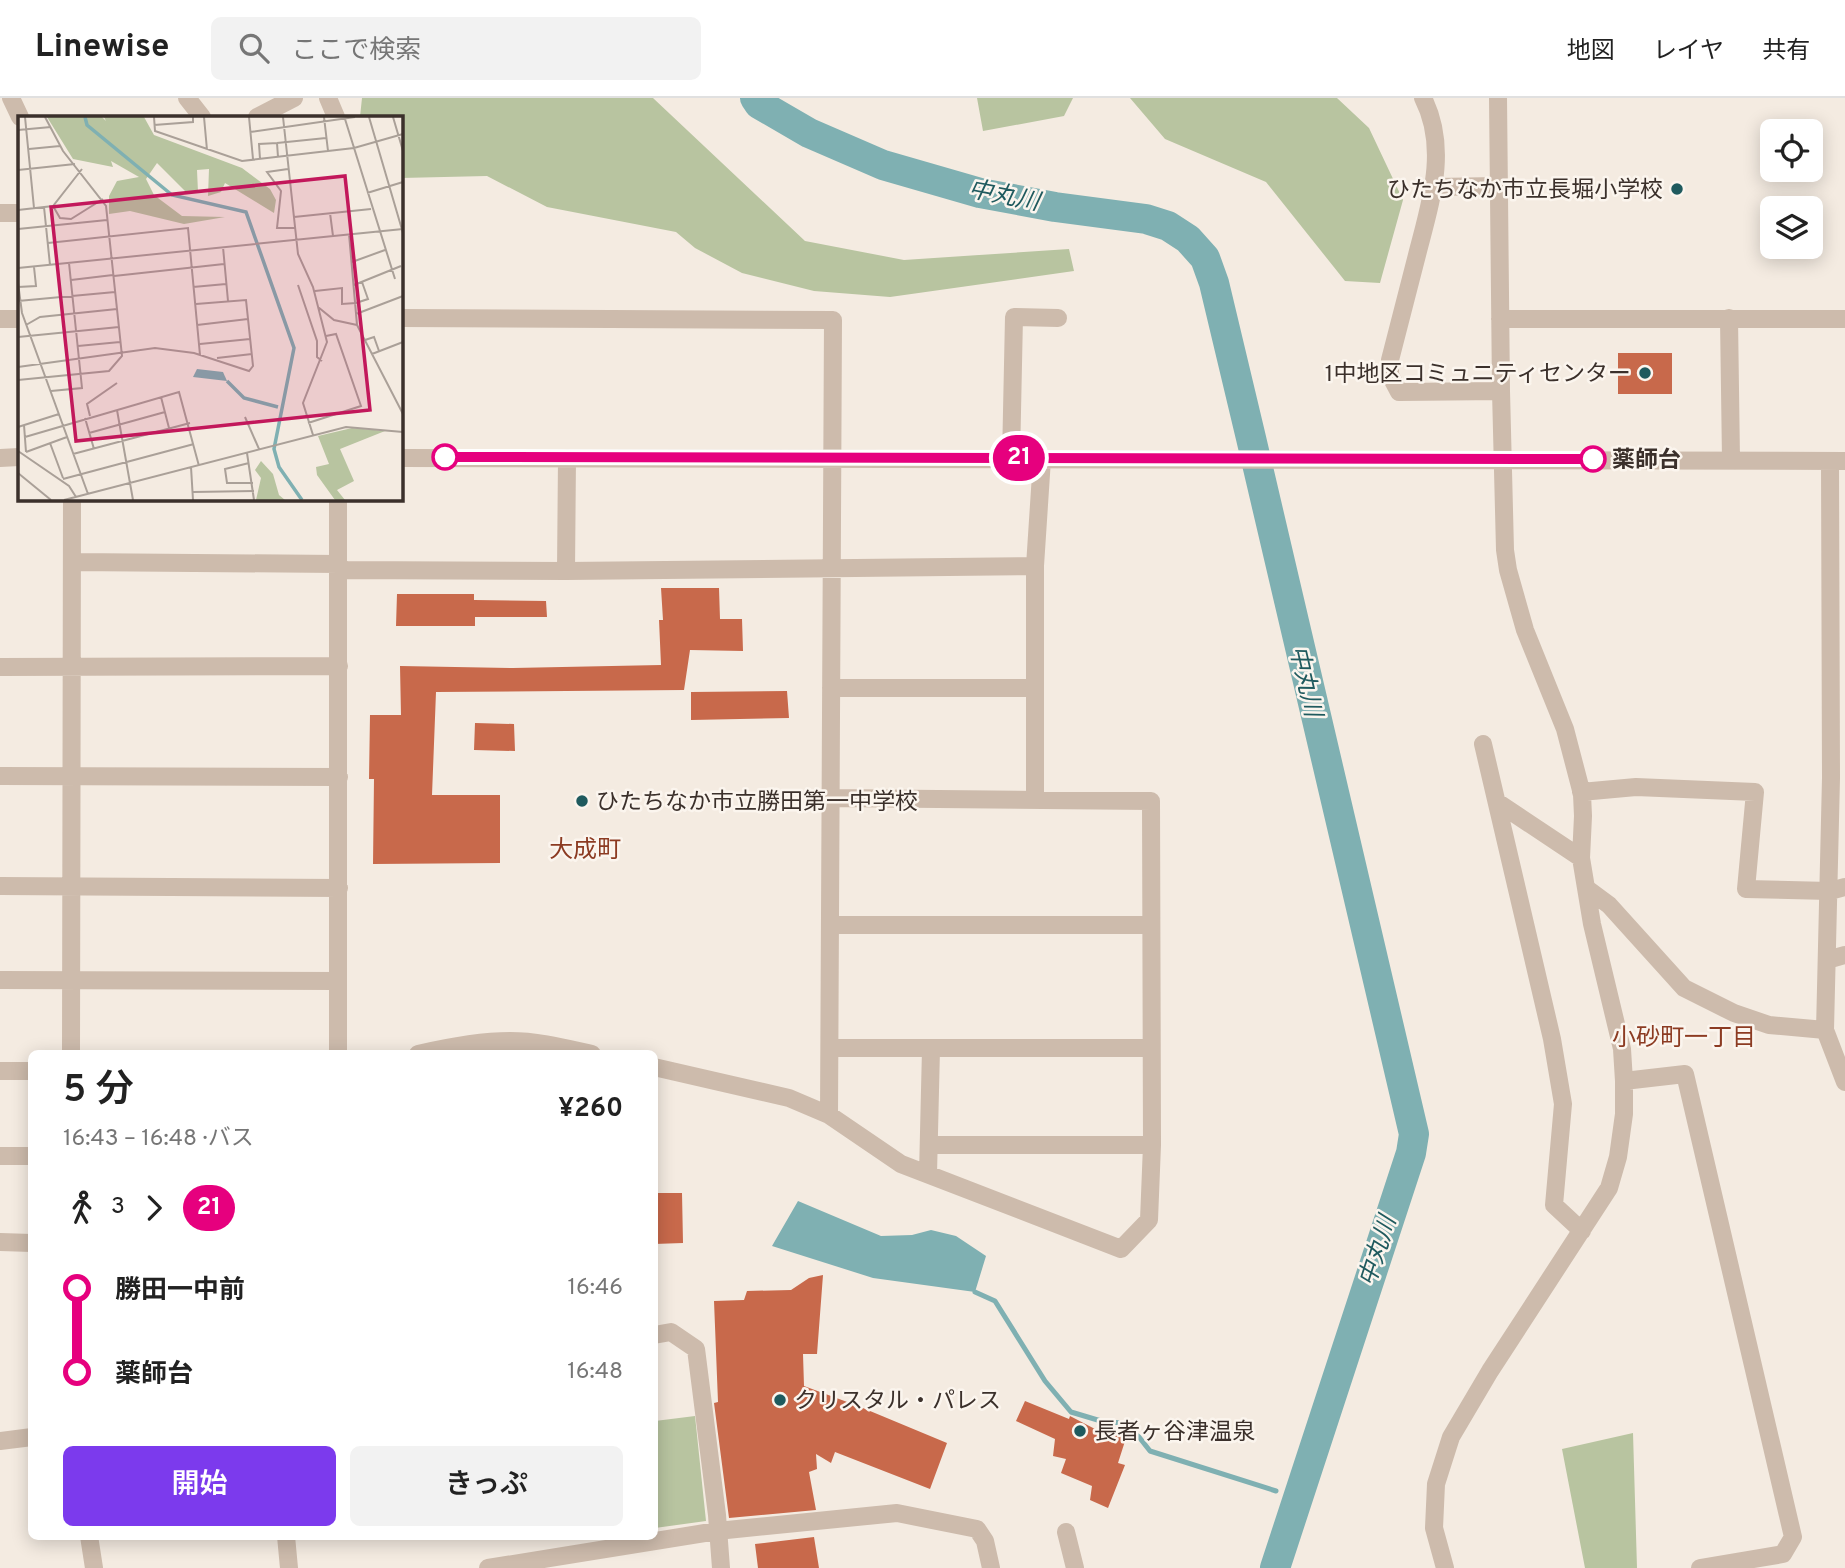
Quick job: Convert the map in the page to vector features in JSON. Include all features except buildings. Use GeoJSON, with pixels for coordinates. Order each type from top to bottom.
{"type":"FeatureCollection","features":[{"type":"Feature","properties":{"kind":"street"},"geometry":{"type":"LineString","coordinates":[[11,98],[20,116]]}},
{"type":"Feature","properties":{"kind":"street"},"geometry":{"type":"LineString","coordinates":[[187,98],[201,116]]}},
{"type":"Feature","properties":{"kind":"street"},"geometry":{"type":"LineString","coordinates":[[328,98],[335,116]]}},
{"type":"Feature","properties":{"kind":"street"},"geometry":{"type":"LineString","coordinates":[[1423,98],[1432,114],[1436,147],[1434,187],[1390,360],[1390,375],[1399,392],[1501,391]]}},
{"type":"Feature","properties":{"kind":"street"},"geometry":{"type":"LineString","coordinates":[[1445,1568],[1434,1528],[1436,1484],[1451,1437],[1490,1371],[1609,1188],[1618,1157],[1625,1114],[1622,1049],[1592,924],[1581,858],[1581,792],[1565,729],[1525,630],[1508,570],[1501,391],[1498,98]]}},
{"type":"Feature","properties":{"kind":"street"},"geometry":{"type":"LineString","coordinates":[[259,116],[288,99]]}},
{"type":"Feature","properties":{"kind":"street"},"geometry":{"type":"LineString","coordinates":[[1434,187],[1499,186]]}},
{"type":"Feature","properties":{"kind":"street"},"geometry":{"type":"LineString","coordinates":[[0,213],[18,213]]}},
{"type":"Feature","properties":{"kind":"street"},"geometry":{"type":"LineString","coordinates":[[1011,458],[1014,317],[1058,318]]}},
{"type":"Feature","properties":{"kind":"street"},"geometry":{"type":"LineString","coordinates":[[402,318],[833,320],[829,1115]]}},
{"type":"Feature","properties":{"kind":"street"},"geometry":{"type":"LineString","coordinates":[[1729,318],[1731,460]]}},
{"type":"Feature","properties":{"kind":"street"},"geometry":{"type":"LineString","coordinates":[[0,319],[18,319]]}},
{"type":"Feature","properties":{"kind":"street"},"geometry":{"type":"LineString","coordinates":[[1500,319],[1845,319]]}},
{"type":"Feature","properties":{"kind":"street"},"geometry":{"type":"LineString","coordinates":[[0,457],[18,457]]}},
{"type":"Feature","properties":{"kind":"street"},"geometry":{"type":"LineString","coordinates":[[402,458],[1838,461],[1837,889],[1827,960],[1825,1030],[1845,1082]]}},
{"type":"Feature","properties":{"kind":"street"},"geometry":{"type":"LineString","coordinates":[[566,571],[567,458]]}},
{"type":"Feature","properties":{"kind":"street"},"geometry":{"type":"LineString","coordinates":[[1035,799],[1035,566],[1042,458]]}},
{"type":"Feature","properties":{"kind":"street"},"geometry":{"type":"LineString","coordinates":[[71,1050],[72,500]]}},
{"type":"Feature","properties":{"kind":"street"},"geometry":{"type":"LineString","coordinates":[[338,500],[338,1050]]}},
{"type":"Feature","properties":{"kind":"street"},"geometry":{"type":"LineString","coordinates":[[72,562],[566,571],[1035,566]]}},
{"type":"Feature","properties":{"kind":"street"},"geometry":{"type":"LineString","coordinates":[[0,667],[339,666]]}},
{"type":"Feature","properties":{"kind":"street"},"geometry":{"type":"LineString","coordinates":[[831,688],[1034,688]]}},
{"type":"Feature","properties":{"kind":"street"},"geometry":{"type":"LineString","coordinates":[[1483,744],[1552,1039],[1563,1104],[1553,1205],[1582,1231]]}},
{"type":"Feature","properties":{"kind":"street"},"geometry":{"type":"LineString","coordinates":[[0,776],[339,777]]}},
{"type":"Feature","properties":{"kind":"street"},"geometry":{"type":"LineString","coordinates":[[1581,792],[1636,787],[1755,792],[1746,890],[1837,889]]}},
{"type":"Feature","properties":{"kind":"street"},"geometry":{"type":"LineString","coordinates":[[658,1068],[767,1092],[829,1115],[901,1164],[1121,1249],[1150,1220],[1151,802],[832,798]]}},
{"type":"Feature","properties":{"kind":"street"},"geometry":{"type":"LineString","coordinates":[[1497,802],[1581,858]]}},
{"type":"Feature","properties":{"kind":"street"},"geometry":{"type":"LineString","coordinates":[[0,886],[339,888]]}},
{"type":"Feature","properties":{"kind":"street"},"geometry":{"type":"LineString","coordinates":[[1586,887],[1609,905],[1684,988],[1734,1013],[1769,1026],[1825,1030]]}},
{"type":"Feature","properties":{"kind":"street"},"geometry":{"type":"LineString","coordinates":[[831,925],[1151,925]]}},
{"type":"Feature","properties":{"kind":"street"},"geometry":{"type":"LineString","coordinates":[[1827,960],[1845,955]]}},
{"type":"Feature","properties":{"kind":"street"},"geometry":{"type":"LineString","coordinates":[[0,980],[338,981]]}},
{"type":"Feature","properties":{"kind":"street"},"geometry":{"type":"LineString","coordinates":[[436,1050],[510,1041],[574,1050]]}},
{"type":"Feature","properties":{"kind":"street"},"geometry":{"type":"LineString","coordinates":[[831,1048],[1151,1048]]}},
{"type":"Feature","properties":{"kind":"street"},"geometry":{"type":"LineString","coordinates":[[928,1174],[931,1049]]}},
{"type":"Feature","properties":{"kind":"street"},"geometry":{"type":"LineString","coordinates":[[0,1071],[28,1071]]}},
{"type":"Feature","properties":{"kind":"street"},"geometry":{"type":"LineString","coordinates":[[1624,1081],[1685,1074],[1793,1537],[1783,1554],[1700,1568]]}},
{"type":"Feature","properties":{"kind":"street"},"geometry":{"type":"LineString","coordinates":[[929,1145],[1152,1144]]}},
{"type":"Feature","properties":{"kind":"street"},"geometry":{"type":"LineString","coordinates":[[0,1156],[28,1156]]}},
{"type":"Feature","properties":{"kind":"street"},"geometry":{"type":"LineString","coordinates":[[0,1242],[28,1243]]}},
{"type":"Feature","properties":{"kind":"street"},"geometry":{"type":"LineString","coordinates":[[658,1334],[671,1332],[696,1349],[718,1515],[721,1568]]}},
{"type":"Feature","properties":{"kind":"street"},"geometry":{"type":"LineString","coordinates":[[0,1441],[28,1438]]}},
{"type":"Feature","properties":{"kind":"street"},"geometry":{"type":"LineString","coordinates":[[658,1537],[897,1513],[977,1529],[985,1541],[992,1568]]}},
{"type":"Feature","properties":{"kind":"street"},"geometry":{"type":"LineString","coordinates":[[1066,1532],[1075,1568]]}},
{"type":"Feature","properties":{"kind":"street"},"geometry":{"type":"LineString","coordinates":[[90,1540],[94,1568]]}},
{"type":"Feature","properties":{"kind":"street"},"geometry":{"type":"LineString","coordinates":[[286,1540],[289,1568]]}},
{"type":"Feature","properties":{"kind":"street"},"geometry":{"type":"LineString","coordinates":[[488,1568],[587,1544],[627,1540]]}},
{"type":"Feature","properties":{"kind":"green space"},"geometry":{"type":"Polygon","coordinates":[[[362,98],[653,98],[805,241],[904,260],[1069,249],[1074,271],[890,297],[814,291],[742,273],[695,248],[676,232],[547,207],[487,176],[402,178],[402,116],[360,116],[362,98]]]}},
{"type":"Feature","properties":{"kind":"green space"},"geometry":{"type":"Polygon","coordinates":[[[977,98],[1073,98],[1064,116],[983,131],[977,98]]]}},
{"type":"Feature","properties":{"kind":"green space"},"geometry":{"type":"Polygon","coordinates":[[[1130,98],[1337,98],[1369,128],[1403,200],[1380,283],[1345,281],[1266,182],[1165,139],[1130,98]]]}},
{"type":"Feature","properties":{"kind":"green space"},"geometry":{"type":"Polygon","coordinates":[[[695,1416],[706,1521],[658,1528],[658,1421],[695,1416]]]}},
{"type":"Feature","properties":{"kind":"green space"},"geometry":{"type":"Polygon","coordinates":[[[1633,1433],[1637,1568],[1585,1568],[1562,1449],[1633,1433]]]}},
{"type":"Feature","properties":{"kind":"water"},"geometry":{"type":"Polygon","coordinates":[[[798,1201],[881,1236],[912,1235],[931,1230],[956,1236],[986,1256],[975,1292],[873,1278],[772,1246],[798,1201]]]}},
{"type":"Feature","properties":{"kind":"waterway","name":"中丸川"},"geometry":{"type":"LineString","coordinates":[[755,98],[759,104],[809,133],[883,165],[980,193],[1055,207],[1146,219],[1168,226],[1188,239],[1205,258],[1214,283],[1414,1134],[1411,1153],[1275,1568]]}},
{"type":"Feature","properties":{"kind":"waterway"},"geometry":{"type":"LineString","coordinates":[[975,1292],[995,1301],[1045,1381],[1071,1412],[1101,1421],[1121,1423],[1139,1437],[1150,1451],[1276,1491]]}},
{"type":"Feature","properties":{"kind":"bus line","name":"21"},"geometry":{"type":"LineString","coordinates":[[445,457],[1593,459]]}},
{"type":"Feature","properties":{"kind":"place","name":"ひたちなか市立長堀小学校"},"geometry":{"type":"Point","coordinates":[1677,189]}},
{"type":"Feature","properties":{"kind":"place","name":"1中地区コミュニティセンター"},"geometry":{"type":"Point","coordinates":[1645,373]}},
{"type":"Feature","properties":{"kind":"place","name":"薬師台"},"geometry":{"type":"Point","coordinates":[1593,459]}},
{"type":"Feature","properties":{"kind":"place","name":"ひたちなか市立勝田第一中学校"},"geometry":{"type":"Point","coordinates":[582,801]}},
{"type":"Feature","properties":{"kind":"place","name":"クリスタル・パレス"},"geometry":{"type":"Point","coordinates":[780,1400]}},
{"type":"Feature","properties":{"kind":"place","name":"長者ヶ谷津温泉"},"geometry":{"type":"Point","coordinates":[1080,1431]}},
{"type":"Feature","properties":{"kind":"district","name":"大成町"},"geometry":{"type":"Point","coordinates":[585,849]}},
{"type":"Feature","properties":{"kind":"district","name":"小砂町一丁目"},"geometry":{"type":"Point","coordinates":[1684,1037]}}]}
